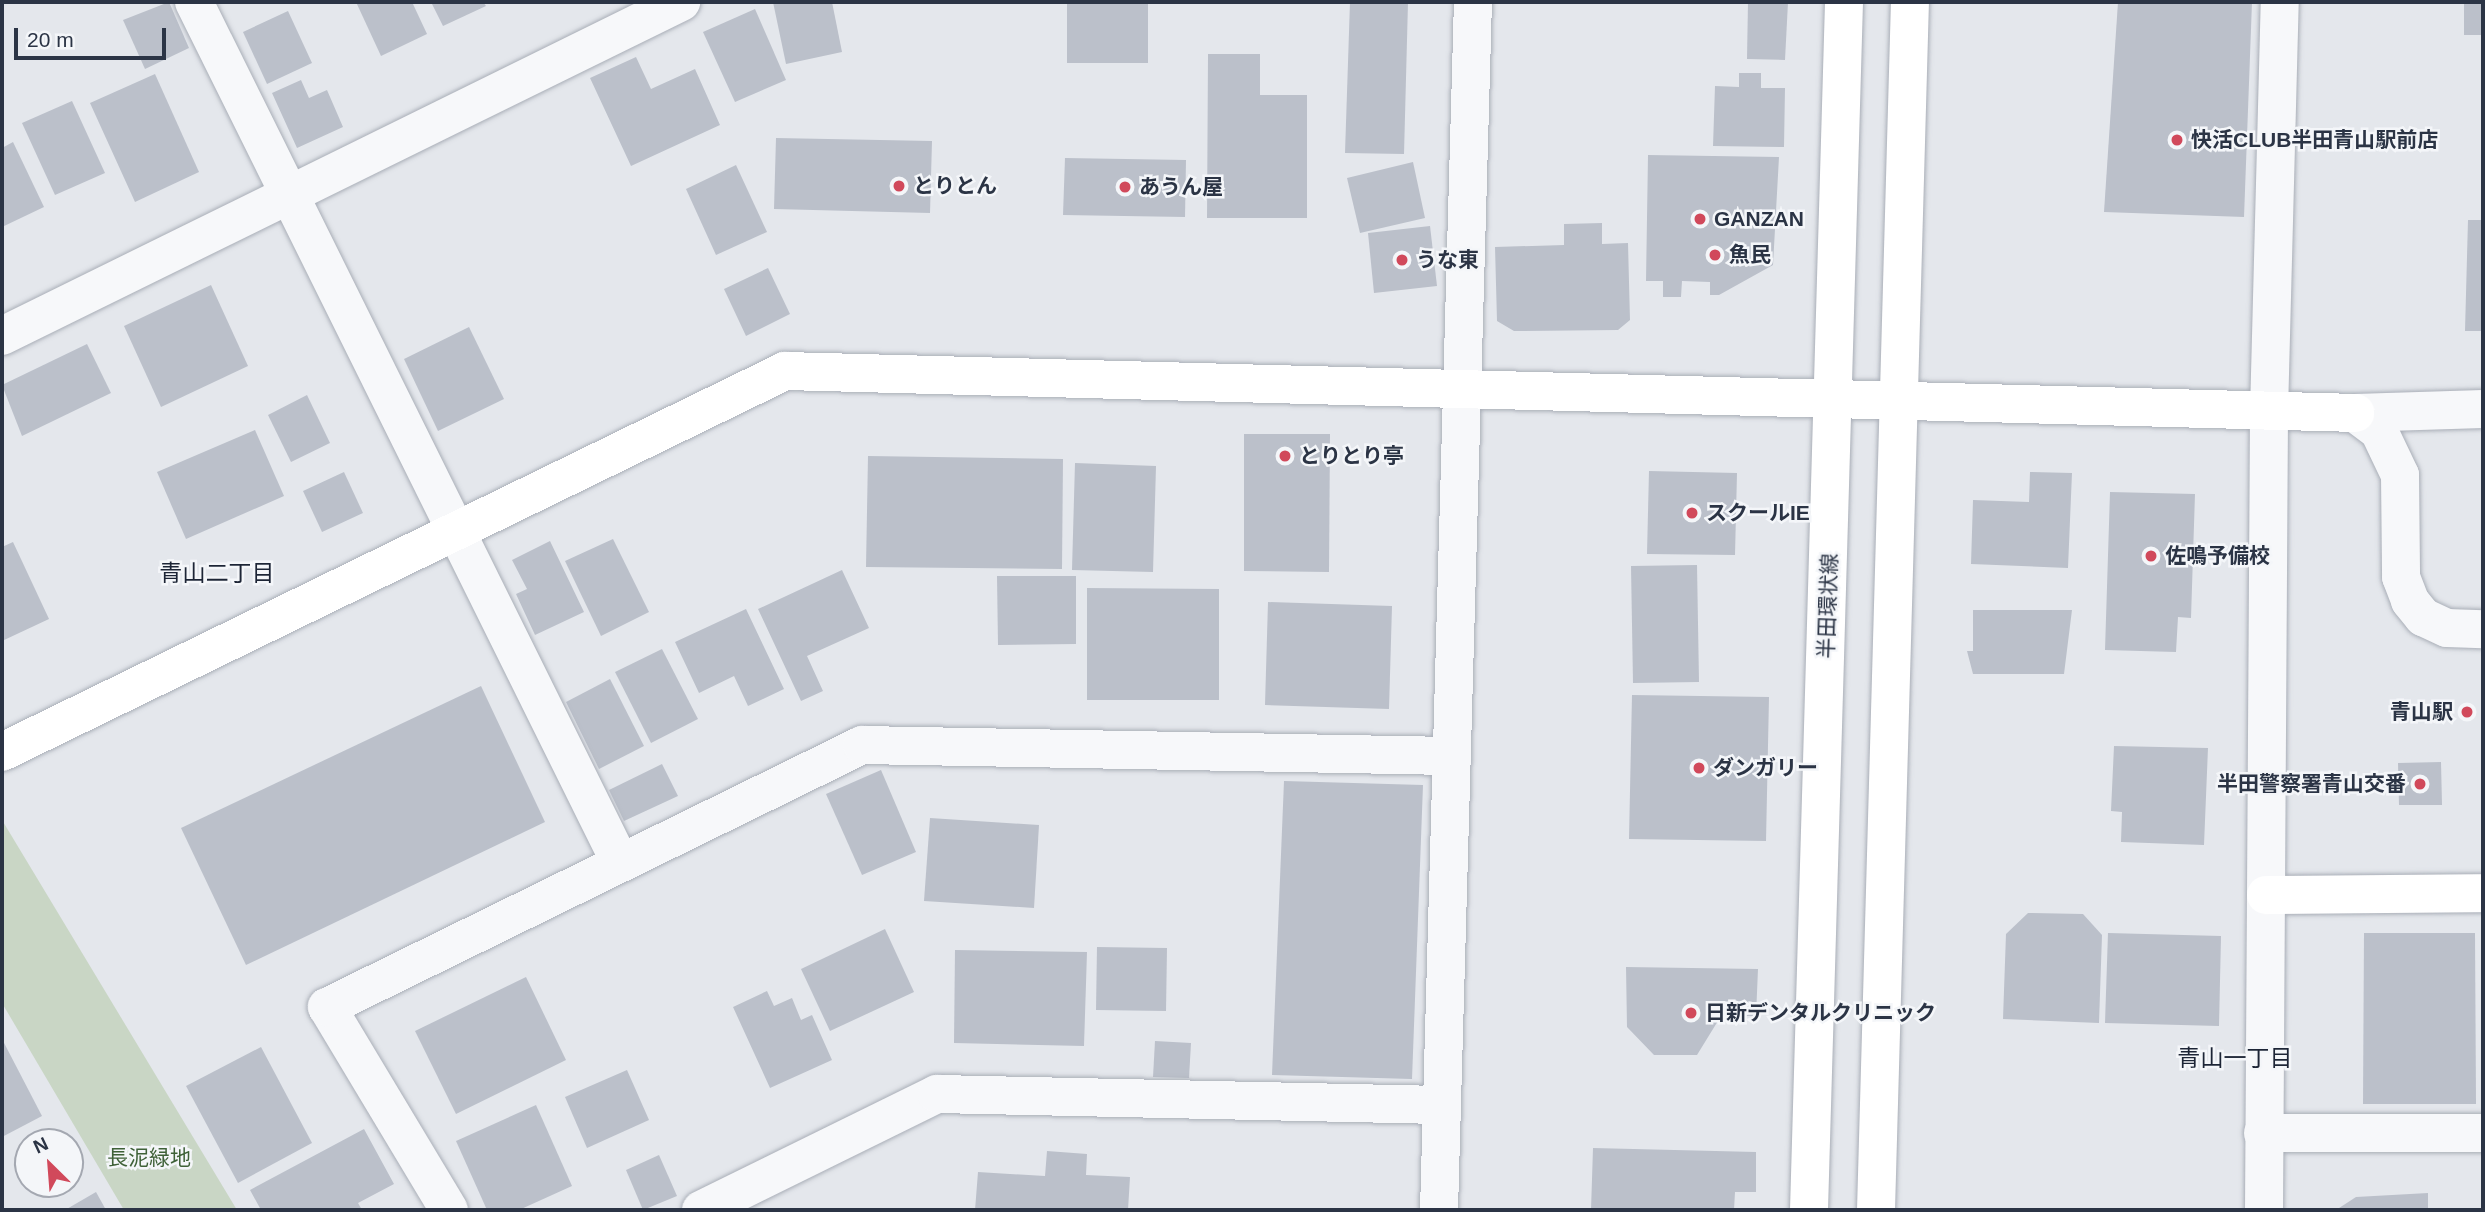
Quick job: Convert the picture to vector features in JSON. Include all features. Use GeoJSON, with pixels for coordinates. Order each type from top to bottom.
{"type":"FeatureCollection","features":[{"type":"Feature","properties":{"kind":"street"},"geometry":{"type":"LineString","coordinates":[[194,2],[621,862]]}},
{"type":"Feature","properties":{"kind":"street"},"geometry":{"type":"LineString","coordinates":[[2,336],[681,2]]}},
{"type":"Feature","properties":{"kind":"street"},"geometry":{"type":"LineString","coordinates":[[1439,1210],[1473,2]]}},
{"type":"Feature","properties":{"kind":"street","name":"半田環状線"},"geometry":{"type":"LineString","coordinates":[[1809,1210],[1844,2]]}},
{"type":"Feature","properties":{"kind":"street"},"geometry":{"type":"LineString","coordinates":[[1876,1210],[1910,2]]}},
{"type":"Feature","properties":{"kind":"street"},"geometry":{"type":"LineString","coordinates":[[2264,1210],[2269,412],[2280,2]]}},
{"type":"Feature","properties":{"kind":"street"},"geometry":{"type":"LineString","coordinates":[[2,752],[454,528],[785,371],[2269,412],[2355,413],[2468,408]]}},
{"type":"Feature","properties":{"kind":"street"},"geometry":{"type":"LineString","coordinates":[[2400,475],[2424,425],[2468,408]]}},
{"type":"Feature","properties":{"kind":"street"},"geometry":{"type":"LineString","coordinates":[[2355,413],[2379,431],[2400,475],[2401,578],[2410,601],[2423,617],[2448,628],[2483,629]]}},
{"type":"Feature","properties":{"kind":"street"},"geometry":{"type":"LineString","coordinates":[[449,1210],[327,1007],[862,745],[1451,755]]}},
{"type":"Feature","properties":{"kind":"street"},"geometry":{"type":"LineString","coordinates":[[2266,895],[2483,893]]}},
{"type":"Feature","properties":{"kind":"street"},"geometry":{"type":"LineString","coordinates":[[701,1210],[937,1094],[1441,1105]]}},
{"type":"Feature","properties":{"kind":"street"},"geometry":{"type":"LineString","coordinates":[[2263,1133],[2483,1133]]}},
{"type":"Feature","properties":{"kind":"green space","name":"長泥緑地"},"geometry":{"type":"Polygon","coordinates":[[[2,820],[237,1210],[124,1210],[84,1142],[84,1128],[76,1128],[2,1003],[2,820]]]}},
{"type":"Feature","properties":{"kind":"building"},"geometry":{"type":"Polygon","coordinates":[[[169,2],[189,48],[145,69],[123,20],[169,2]]]}},
{"type":"Feature","properties":{"kind":"building"},"geometry":{"type":"Polygon","coordinates":[[[356,2],[412,2],[427,34],[381,56],[356,2]]]}},
{"type":"Feature","properties":{"kind":"building"},"geometry":{"type":"Polygon","coordinates":[[[431,2],[483,2],[486,6],[443,26],[431,2]]]}},
{"type":"Feature","properties":{"kind":"building"},"geometry":{"type":"Polygon","coordinates":[[[773,2],[832,2],[842,52],[786,64],[773,2]]]}},
{"type":"Feature","properties":{"kind":"building"},"geometry":{"type":"Polygon","coordinates":[[[1067,2],[1148,2],[1148,63],[1067,63],[1067,2]]]}},
{"type":"Feature","properties":{"kind":"building"},"geometry":{"type":"Polygon","coordinates":[[[1350,2],[1408,2],[1404,154],[1345,153],[1350,2]]]}},
{"type":"Feature","properties":{"kind":"building"},"geometry":{"type":"Polygon","coordinates":[[[1748,2],[1788,2],[1785,60],[1747,59],[1748,2]]]}},
{"type":"Feature","properties":{"kind":"building","name":"快活CLUB半田青山駅前店"},"geometry":{"type":"Polygon","coordinates":[[[2118,2],[2252,2],[2244,217],[2104,212],[2118,2]]]}},
{"type":"Feature","properties":{"kind":"building"},"geometry":{"type":"Polygon","coordinates":[[[2464,2],[2483,2],[2483,35],[2464,35],[2464,2]]]}},
{"type":"Feature","properties":{"kind":"building"},"geometry":{"type":"Polygon","coordinates":[[[755,9],[786,80],[735,102],[703,32],[755,9]]]}},
{"type":"Feature","properties":{"kind":"building"},"geometry":{"type":"Polygon","coordinates":[[[288,11],[312,63],[267,84],[243,32],[288,11]]]}},
{"type":"Feature","properties":{"kind":"building"},"geometry":{"type":"Polygon","coordinates":[[[1208,54],[1260,54],[1260,95],[1307,95],[1307,218],[1207,218],[1208,54]]]}},
{"type":"Feature","properties":{"kind":"building"},"geometry":{"type":"Polygon","coordinates":[[[636,57],[651,89],[695,69],[720,125],[631,166],[590,78],[636,57]]]}},
{"type":"Feature","properties":{"kind":"building"},"geometry":{"type":"Polygon","coordinates":[[[1739,73],[1761,73],[1761,88],[1785,88],[1784,147],[1713,146],[1715,86],[1739,87],[1739,73]]]}},
{"type":"Feature","properties":{"kind":"building"},"geometry":{"type":"Polygon","coordinates":[[[155,74],[199,172],[135,202],[90,103],[155,74]]]}},
{"type":"Feature","properties":{"kind":"building"},"geometry":{"type":"Polygon","coordinates":[[[301,80],[309,98],[327,90],[343,127],[297,148],[272,93],[301,80]]]}},
{"type":"Feature","properties":{"kind":"building"},"geometry":{"type":"Polygon","coordinates":[[[72,101],[105,173],[55,195],[22,123],[72,101]]]}},
{"type":"Feature","properties":{"kind":"building"},"geometry":{"type":"Polygon","coordinates":[[[776,138],[932,141],[930,213],[774,209],[776,138]]]}},
{"type":"Feature","properties":{"kind":"building"},"geometry":{"type":"Polygon","coordinates":[[[13,142],[44,207],[2,227],[2,148],[13,142]]]}},
{"type":"Feature","properties":{"kind":"building"},"geometry":{"type":"Polygon","coordinates":[[[1648,155],[1779,157],[1773,265],[1719,295],[1710,295],[1710,282],[1682,281],[1681,297],[1663,297],[1663,281],[1646,281],[1648,155]]]}},
{"type":"Feature","properties":{"kind":"building","name":"あうん屋"},"geometry":{"type":"Polygon","coordinates":[[[1065,158],[1186,160],[1185,217],[1063,215],[1065,158]]]}},
{"type":"Feature","properties":{"kind":"building"},"geometry":{"type":"Polygon","coordinates":[[[1413,162],[1425,218],[1360,233],[1347,178],[1413,162]]]}},
{"type":"Feature","properties":{"kind":"building"},"geometry":{"type":"Polygon","coordinates":[[[736,165],[767,232],[716,255],[686,189],[736,165]]]}},
{"type":"Feature","properties":{"kind":"building"},"geometry":{"type":"Polygon","coordinates":[[[2468,220],[2483,220],[2483,331],[2465,331],[2468,220]]]}},
{"type":"Feature","properties":{"kind":"building"},"geometry":{"type":"Polygon","coordinates":[[[1602,223],[1602,244],[1628,243],[1630,320],[1618,330],[1514,331],[1497,321],[1495,247],[1564,245],[1564,224],[1602,223]]]}},
{"type":"Feature","properties":{"kind":"building","name":"うな東"},"geometry":{"type":"Polygon","coordinates":[[[1430,226],[1437,286],[1374,293],[1368,233],[1430,226]]]}},
{"type":"Feature","properties":{"kind":"building"},"geometry":{"type":"Polygon","coordinates":[[[768,268],[790,314],[746,336],[724,289],[768,268]]]}},
{"type":"Feature","properties":{"kind":"building"},"geometry":{"type":"Polygon","coordinates":[[[211,285],[248,366],[161,407],[124,326],[211,285]]]}},
{"type":"Feature","properties":{"kind":"building"},"geometry":{"type":"Polygon","coordinates":[[[469,327],[504,399],[438,431],[404,359],[469,327]]]}},
{"type":"Feature","properties":{"kind":"building"},"geometry":{"type":"Polygon","coordinates":[[[87,344],[111,393],[22,436],[2,385],[87,344]]]}},
{"type":"Feature","properties":{"kind":"building"},"geometry":{"type":"Polygon","coordinates":[[[307,395],[330,443],[291,462],[268,415],[307,395]]]}},
{"type":"Feature","properties":{"kind":"building"},"geometry":{"type":"Polygon","coordinates":[[[255,430],[284,496],[186,539],[157,472],[255,430]]]}},
{"type":"Feature","properties":{"kind":"building"},"geometry":{"type":"Polygon","coordinates":[[[1244,434],[1330,434],[1329,572],[1244,571],[1244,434]]]}},
{"type":"Feature","properties":{"kind":"building"},"geometry":{"type":"Polygon","coordinates":[[[868,456],[1063,459],[1062,569],[866,567],[868,456]]]}},
{"type":"Feature","properties":{"kind":"building"},"geometry":{"type":"Polygon","coordinates":[[[1075,463],[1156,466],[1153,572],[1072,570],[1075,463]]]}},
{"type":"Feature","properties":{"kind":"building","name":"スクールIE"},"geometry":{"type":"Polygon","coordinates":[[[1649,471],[1737,473],[1735,555],[1647,554],[1649,471]]]}},
{"type":"Feature","properties":{"kind":"building"},"geometry":{"type":"Polygon","coordinates":[[[344,472],[363,513],[322,532],[303,491],[344,472]]]}},
{"type":"Feature","properties":{"kind":"building"},"geometry":{"type":"Polygon","coordinates":[[[2030,472],[2072,473],[2068,568],[1971,564],[1973,500],[2029,502],[2030,472]]]}},
{"type":"Feature","properties":{"kind":"building","name":"佐鳴予備校"},"geometry":{"type":"Polygon","coordinates":[[[2110,492],[2195,494],[2191,618],[2178,617],[2176,652],[2105,650],[2110,492]]]}},
{"type":"Feature","properties":{"kind":"building"},"geometry":{"type":"Polygon","coordinates":[[[613,539],[649,612],[601,636],[565,561],[613,539]]]}},
{"type":"Feature","properties":{"kind":"building"},"geometry":{"type":"Polygon","coordinates":[[[550,541],[584,612],[535,635],[516,594],[527,589],[512,560],[550,541]]]}},
{"type":"Feature","properties":{"kind":"building"},"geometry":{"type":"Polygon","coordinates":[[[13,542],[49,619],[2,641],[2,547],[13,542]]]}},
{"type":"Feature","properties":{"kind":"building"},"geometry":{"type":"Polygon","coordinates":[[[1697,565],[1699,682],[1633,683],[1631,566],[1697,565]]]}},
{"type":"Feature","properties":{"kind":"building"},"geometry":{"type":"Polygon","coordinates":[[[842,570],[869,628],[807,656],[823,691],[801,701],[758,609],[842,570]]]}},
{"type":"Feature","properties":{"kind":"building"},"geometry":{"type":"Polygon","coordinates":[[[997,576],[1076,576],[1076,644],[998,645],[997,576]]]}},
{"type":"Feature","properties":{"kind":"building"},"geometry":{"type":"Polygon","coordinates":[[[1087,588],[1219,589],[1219,700],[1087,700],[1087,588]]]}},
{"type":"Feature","properties":{"kind":"building"},"geometry":{"type":"Polygon","coordinates":[[[1268,602],[1392,606],[1389,709],[1265,705],[1268,602]]]}},
{"type":"Feature","properties":{"kind":"building"},"geometry":{"type":"Polygon","coordinates":[[[746,609],[784,689],[748,706],[734,676],[699,693],[675,642],[746,609]]]}},
{"type":"Feature","properties":{"kind":"building"},"geometry":{"type":"Polygon","coordinates":[[[1973,610],[2072,610],[2064,674],[1973,674],[1967,651],[1973,651],[1973,610]]]}},
{"type":"Feature","properties":{"kind":"building"},"geometry":{"type":"Polygon","coordinates":[[[662,649],[698,719],[651,743],[615,672],[662,649]]]}},
{"type":"Feature","properties":{"kind":"building"},"geometry":{"type":"Polygon","coordinates":[[[610,679],[644,746],[599,769],[566,702],[610,679]]]}},
{"type":"Feature","properties":{"kind":"building"},"geometry":{"type":"Polygon","coordinates":[[[481,686],[545,822],[246,965],[181,828],[481,686]]]}},
{"type":"Feature","properties":{"kind":"building","name":"ダンガリー"},"geometry":{"type":"Polygon","coordinates":[[[1632,695],[1769,697],[1766,841],[1629,839],[1632,695]]]}},
{"type":"Feature","properties":{"kind":"building"},"geometry":{"type":"Polygon","coordinates":[[[2114,746],[2208,748],[2204,845],[2121,842],[2122,812],[2111,811],[2114,746]]]}},
{"type":"Feature","properties":{"kind":"building","name":"半田警察署青山交番"},"geometry":{"type":"Polygon","coordinates":[[[2441,762],[2442,805],[2399,805],[2398,763],[2441,762]]]}},
{"type":"Feature","properties":{"kind":"building"},"geometry":{"type":"Polygon","coordinates":[[[662,764],[678,796],[624,821],[609,790],[662,764]]]}},
{"type":"Feature","properties":{"kind":"building"},"geometry":{"type":"Polygon","coordinates":[[[881,770],[916,852],[862,875],[826,794],[881,770]]]}},
{"type":"Feature","properties":{"kind":"building"},"geometry":{"type":"Polygon","coordinates":[[[1284,781],[1423,785],[1412,1079],[1272,1075],[1284,781]]]}},
{"type":"Feature","properties":{"kind":"building"},"geometry":{"type":"Polygon","coordinates":[[[930,818],[1039,825],[1034,908],[924,901],[930,818]]]}},
{"type":"Feature","properties":{"kind":"building"},"geometry":{"type":"Polygon","coordinates":[[[2028,913],[2083,914],[2102,935],[2099,1023],[2003,1019],[2006,934],[2028,913]]]}},
{"type":"Feature","properties":{"kind":"building"},"geometry":{"type":"Polygon","coordinates":[[[885,929],[914,992],[830,1031],[801,969],[885,929]]]}},
{"type":"Feature","properties":{"kind":"building"},"geometry":{"type":"Polygon","coordinates":[[[2108,933],[2221,936],[2219,1026],[2105,1023],[2108,933]]]}},
{"type":"Feature","properties":{"kind":"building"},"geometry":{"type":"Polygon","coordinates":[[[2364,933],[2475,933],[2476,1104],[2363,1104],[2364,933]]]}},
{"type":"Feature","properties":{"kind":"building"},"geometry":{"type":"Polygon","coordinates":[[[1097,947],[1167,948],[1166,1011],[1096,1010],[1097,947]]]}},
{"type":"Feature","properties":{"kind":"building"},"geometry":{"type":"Polygon","coordinates":[[[955,950],[1087,952],[1084,1046],[954,1043],[955,950]]]}},
{"type":"Feature","properties":{"kind":"building","name":"日新デンタルクリニック"},"geometry":{"type":"Polygon","coordinates":[[[1626,967],[1758,969],[1756,1016],[1721,1016],[1697,1055],[1654,1055],[1627,1027],[1626,967]]]}},
{"type":"Feature","properties":{"kind":"building"},"geometry":{"type":"Polygon","coordinates":[[[526,977],[566,1060],[456,1114],[415,1031],[526,977]]]}},
{"type":"Feature","properties":{"kind":"building"},"geometry":{"type":"Polygon","coordinates":[[[767,991],[774,1006],[792,998],[801,1020],[812,1015],[832,1060],[770,1088],[733,1007],[767,991]]]}},
{"type":"Feature","properties":{"kind":"building"},"geometry":{"type":"Polygon","coordinates":[[[2,1039],[42,1116],[14,1128],[14,1131],[2,1137],[2,1039]]]}},
{"type":"Feature","properties":{"kind":"building"},"geometry":{"type":"Polygon","coordinates":[[[1155,1041],[1191,1043],[1189,1078],[1153,1077],[1155,1041]]]}},
{"type":"Feature","properties":{"kind":"building"},"geometry":{"type":"Polygon","coordinates":[[[261,1047],[312,1143],[238,1183],[186,1086],[261,1047]]]}},
{"type":"Feature","properties":{"kind":"building"},"geometry":{"type":"Polygon","coordinates":[[[627,1070],[649,1120],[587,1148],[565,1097],[627,1070]]]}},
{"type":"Feature","properties":{"kind":"building"},"geometry":{"type":"Polygon","coordinates":[[[536,1105],[572,1186],[519,1210],[487,1210],[456,1141],[536,1105]]]}},
{"type":"Feature","properties":{"kind":"building"},"geometry":{"type":"Polygon","coordinates":[[[364,1129],[394,1184],[358,1203],[362,1210],[261,1210],[250,1190],[364,1129]]]}},
{"type":"Feature","properties":{"kind":"building"},"geometry":{"type":"Polygon","coordinates":[[[1593,1148],[1756,1152],[1756,1192],[1735,1192],[1734,1210],[1591,1210],[1593,1148]]]}},
{"type":"Feature","properties":{"kind":"building"},"geometry":{"type":"Polygon","coordinates":[[[1047,1151],[1087,1154],[1086,1175],[1130,1177],[1128,1210],[975,1210],[978,1172],[1045,1176],[1047,1151]]]}},
{"type":"Feature","properties":{"kind":"building"},"geometry":{"type":"Polygon","coordinates":[[[659,1155],[677,1196],[643,1210],[626,1170],[659,1155]]]}},
{"type":"Feature","properties":{"kind":"building"},"geometry":{"type":"Polygon","coordinates":[[[96,1192],[106,1210],[65,1210],[96,1192]]]}},
{"type":"Feature","properties":{"kind":"building"},"geometry":{"type":"Polygon","coordinates":[[[2428,1193],[2428,1210],[2336,1210],[2356,1197],[2428,1193]]]}},
{"type":"Feature","properties":{"kind":"place","name":"快活CLUB半田青山駅前店"},"geometry":{"type":"Point","coordinates":[2177,140]}},
{"type":"Feature","properties":{"kind":"place","name":"とりとん"},"geometry":{"type":"Point","coordinates":[899,186]}},
{"type":"Feature","properties":{"kind":"place","name":"あうん屋"},"geometry":{"type":"Point","coordinates":[1125,187]}},
{"type":"Feature","properties":{"kind":"place","name":"GANZAN"},"geometry":{"type":"Point","coordinates":[1700,219]}},
{"type":"Feature","properties":{"kind":"place","name":"魚民"},"geometry":{"type":"Point","coordinates":[1715,255]}},
{"type":"Feature","properties":{"kind":"place","name":"うな東"},"geometry":{"type":"Point","coordinates":[1402,260]}},
{"type":"Feature","properties":{"kind":"place","name":"とりとり亭"},"geometry":{"type":"Point","coordinates":[1285,456]}},
{"type":"Feature","properties":{"kind":"place","name":"スクールIE"},"geometry":{"type":"Point","coordinates":[1692,513]}},
{"type":"Feature","properties":{"kind":"place","name":"佐鳴予備校"},"geometry":{"type":"Point","coordinates":[2151,556]}},
{"type":"Feature","properties":{"kind":"place","name":"青山駅"},"geometry":{"type":"Point","coordinates":[2467,712]}},
{"type":"Feature","properties":{"kind":"place","name":"ダンガリー"},"geometry":{"type":"Point","coordinates":[1699,768]}},
{"type":"Feature","properties":{"kind":"place","name":"半田警察署青山交番"},"geometry":{"type":"Point","coordinates":[2420,784]}},
{"type":"Feature","properties":{"kind":"place","name":"日新デンタルクリニック"},"geometry":{"type":"Point","coordinates":[1691,1013]}},
{"type":"Feature","properties":{"kind":"district","name":"青山二丁目"},"geometry":{"type":"Point","coordinates":[217,573]}},
{"type":"Feature","properties":{"kind":"district","name":"青山一丁目"},"geometry":{"type":"Point","coordinates":[2235,1058]}}]}
